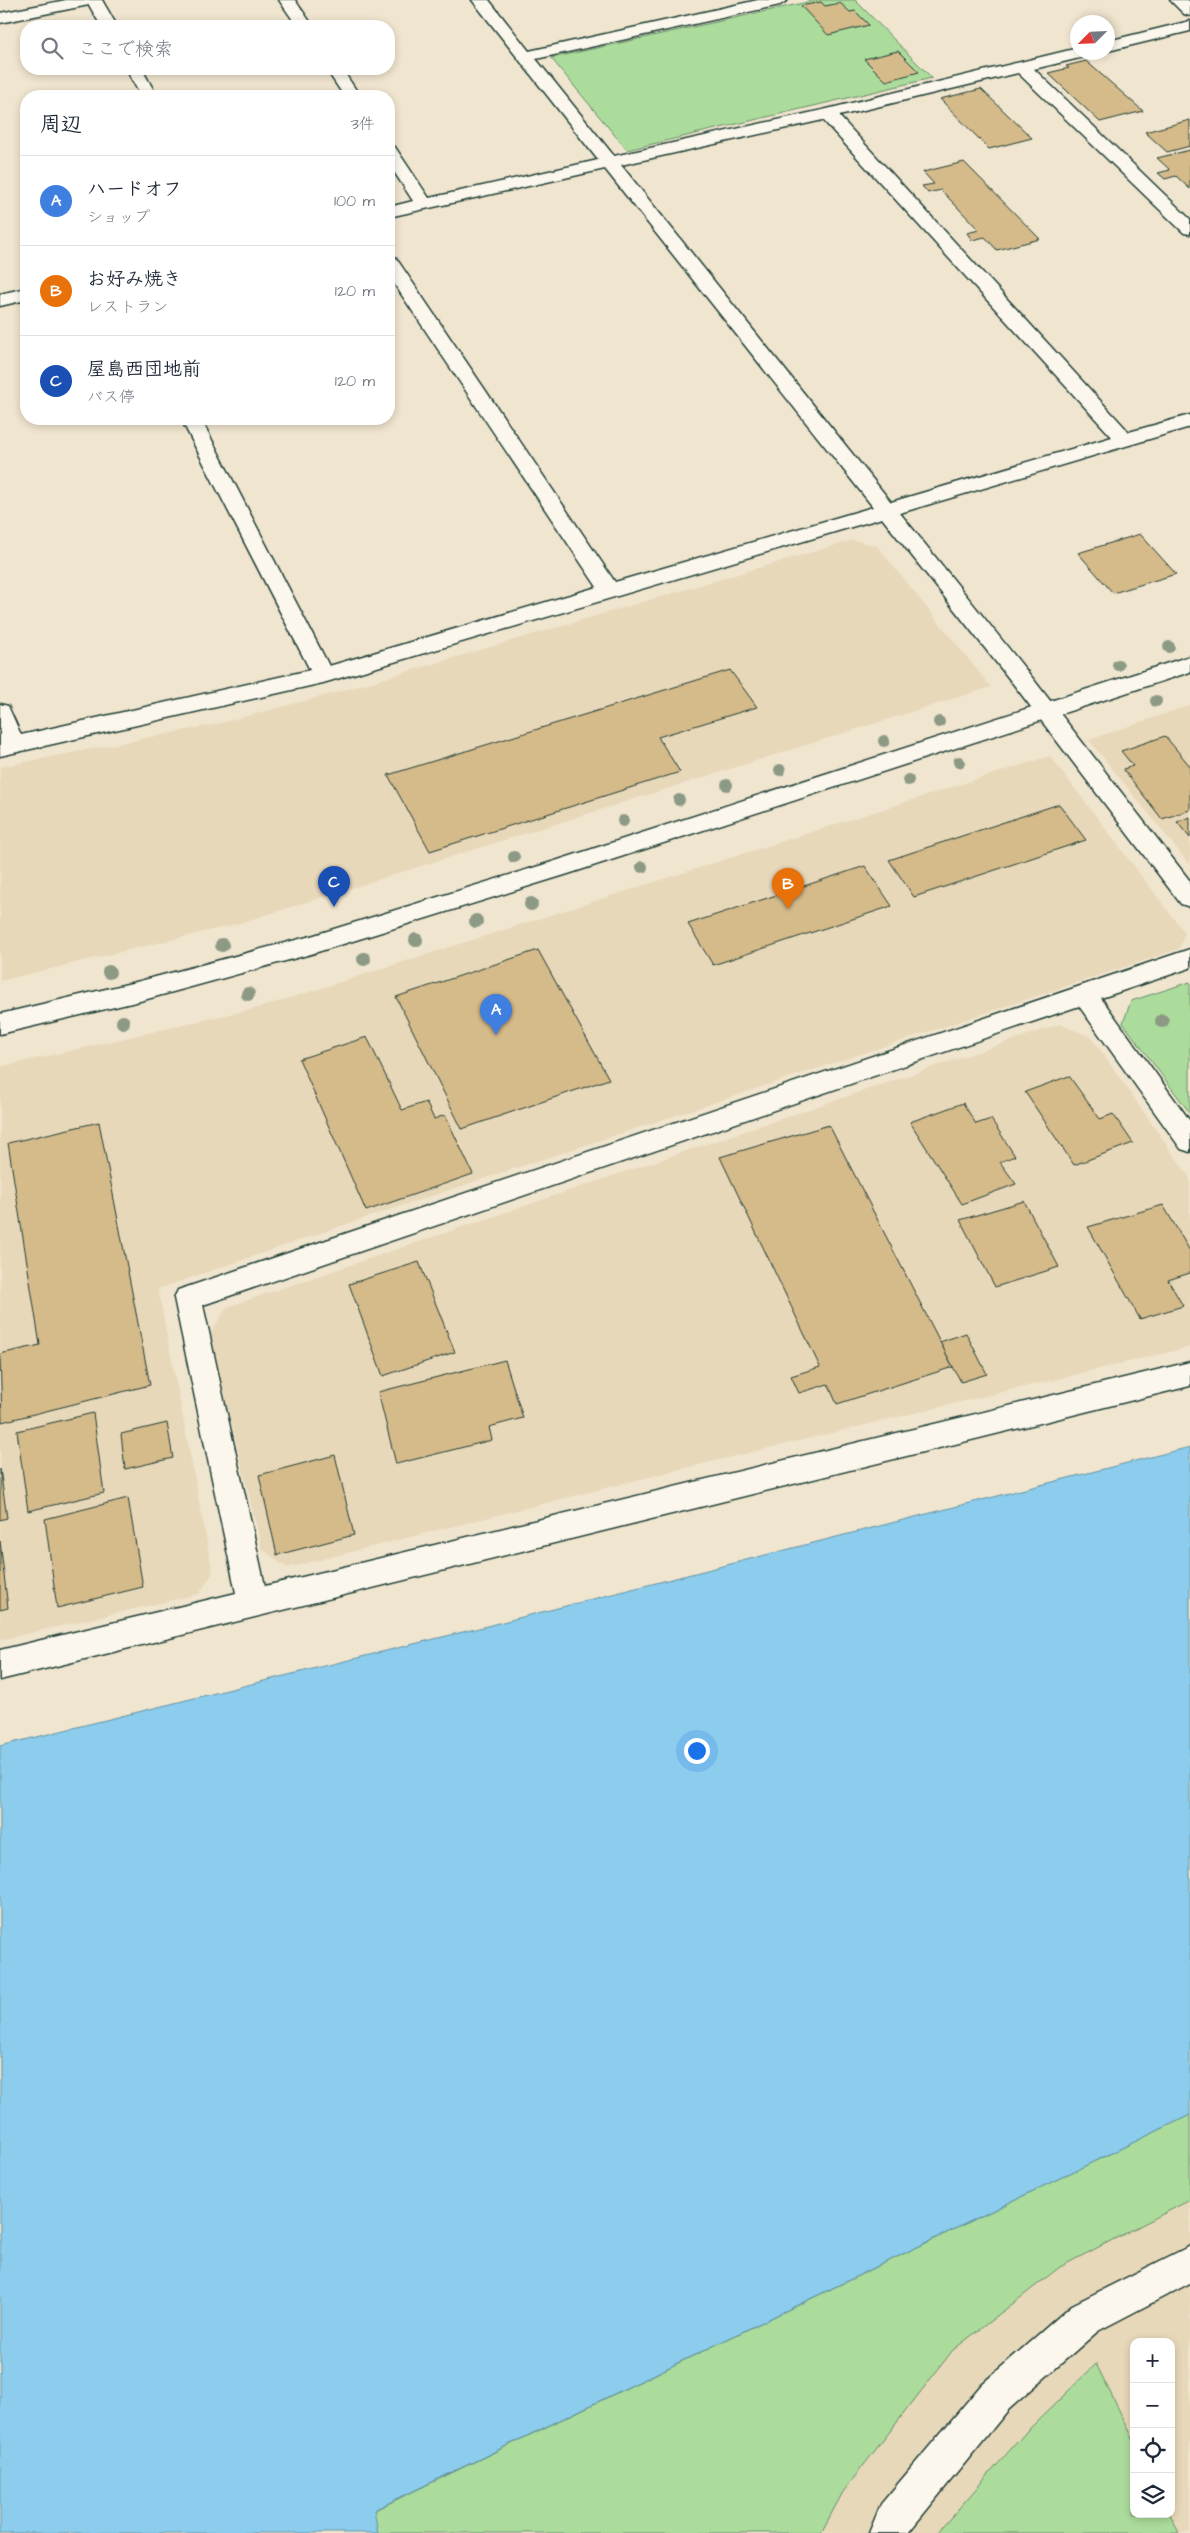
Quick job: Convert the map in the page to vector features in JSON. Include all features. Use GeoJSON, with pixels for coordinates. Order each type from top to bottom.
{"type":"FeatureCollection","features":[{"type":"Feature","properties":{"kind":"street"},"geometry":{"type":"LineString","coordinates":[[0,18],[92,0],[105,20]]}},
{"type":"Feature","properties":{"kind":"street"},"geometry":{"type":"LineString","coordinates":[[288,0],[301,20]]}},
{"type":"Feature","properties":{"kind":"street"},"geometry":{"type":"LineString","coordinates":[[480,0],[1046,711],[1190,898]]}},
{"type":"Feature","properties":{"kind":"street"},"geometry":{"type":"LineString","coordinates":[[524,56],[728,5],[780,0]]}},
{"type":"Feature","properties":{"kind":"street"},"geometry":{"type":"LineString","coordinates":[[1178,0],[1190,11]]}},
{"type":"Feature","properties":{"kind":"street"},"geometry":{"type":"LineString","coordinates":[[1115,44],[1190,26]]}},
{"type":"Feature","properties":{"kind":"street"},"geometry":{"type":"LineString","coordinates":[[395,210],[827,114],[1070,55]]}},
{"type":"Feature","properties":{"kind":"street"},"geometry":{"type":"LineString","coordinates":[[1022,67],[1190,229]]}},
{"type":"Feature","properties":{"kind":"street"},"geometry":{"type":"LineString","coordinates":[[138,75],[146,90]]}},
{"type":"Feature","properties":{"kind":"street"},"geometry":{"type":"LineString","coordinates":[[338,75],[348,90]]}},
{"type":"Feature","properties":{"kind":"street"},"geometry":{"type":"LineString","coordinates":[[827,114],[1125,440]]}},
{"type":"Feature","properties":{"kind":"street"},"geometry":{"type":"LineString","coordinates":[[395,160],[423,203]]}},
{"type":"Feature","properties":{"kind":"street"},"geometry":{"type":"LineString","coordinates":[[395,271],[611,592]]}},
{"type":"Feature","properties":{"kind":"street"},"geometry":{"type":"LineString","coordinates":[[0,300],[20,295]]}},
{"type":"Feature","properties":{"kind":"street"},"geometry":{"type":"LineString","coordinates":[[0,712],[7,747],[323,676],[611,592],[884,509],[1190,421]]}},
{"type":"Feature","properties":{"kind":"street"},"geometry":{"type":"LineString","coordinates":[[194,425],[323,676]]}},
{"type":"Feature","properties":{"kind":"street"},"geometry":{"type":"LineString","coordinates":[[0,1024],[140,991],[320,942],[560,868],[1190,664]]}},
{"type":"Feature","properties":{"kind":"street"},"geometry":{"type":"LineString","coordinates":[[254,1604],[188,1298],[1190,958]]}},
{"type":"Feature","properties":{"kind":"street"},"geometry":{"type":"LineString","coordinates":[[1084,994],[1190,1141]]}},
{"type":"Feature","properties":{"kind":"street"},"geometry":{"type":"LineString","coordinates":[[0,1665],[1190,1374]]}},
{"type":"Feature","properties":{"kind":"street"},"geometry":{"type":"LineString","coordinates":[[888,2533],[895,2518],[995,2397],[1085,2318],[1190,2264]]}},
{"type":"Feature","properties":{"kind":"shaded area"},"geometry":{"type":"Polygon","coordinates":[[[853,540],[877,546],[991,687],[237,924],[0,981],[0,767],[217,724],[338,692],[853,540]]]}},
{"type":"Feature","properties":{"kind":"shaded area"},"geometry":{"type":"Polygon","coordinates":[[[1190,705],[1190,865],[1089,740],[1190,705]]]}},
{"type":"Feature","properties":{"kind":"shaded area"},"geometry":{"type":"Polygon","coordinates":[[[1050,756],[1185,933],[1179,949],[356,1221],[158,1289],[213,1573],[199,1594],[0,1640],[0,1067],[265,1006],[1050,756]]]}},
{"type":"Feature","properties":{"kind":"shaded area"},"geometry":{"type":"Polygon","coordinates":[[[1060,1024],[1091,1037],[1190,1178],[1190,1347],[669,1472],[287,1568],[262,1549],[210,1334],[227,1307],[1060,1024]]]}},
{"type":"Feature","properties":{"kind":"shaded area"},"geometry":{"type":"Polygon","coordinates":[[[1190,2115],[1190,2533],[378,2533],[1055,2181],[1190,2115]]]}},
{"type":"Feature","properties":{"kind":"green space"},"geometry":{"type":"Polygon","coordinates":[[[817,0],[855,0],[932,78],[627,150],[551,58],[817,0]]]}},
{"type":"Feature","properties":{"kind":"green space"},"geometry":{"type":"Polygon","coordinates":[[[1190,982],[1190,1113],[1123,1023],[1131,1001],[1190,982]]]}},
{"type":"Feature","properties":{"kind":"green space"},"geometry":{"type":"Polygon","coordinates":[[[1190,2115],[1190,2200],[1060,2267],[953,2350],[843,2492],[821,2533],[378,2533],[373,2511],[1190,2115]]]}},
{"type":"Feature","properties":{"kind":"green space"},"geometry":{"type":"Polygon","coordinates":[[[1096,2364],[1130,2432],[1130,2518],[1172,2518],[1179,2533],[937,2533],[1026,2432],[1096,2364]]]}},
{"type":"Feature","properties":{"kind":"water"},"geometry":{"type":"Polygon","coordinates":[[[1190,1447],[1190,2115],[374,2510],[378,2533],[0,2533],[0,1746],[483,1627],[1190,1447]]]}},
{"type":"Feature","properties":{"kind":"building"},"geometry":{"type":"Polygon","coordinates":[[[821,2],[825,6],[840,3],[850,12],[855,11],[869,25],[828,35],[801,6],[821,2]]]}},
{"type":"Feature","properties":{"kind":"building"},"geometry":{"type":"Polygon","coordinates":[[[898,51],[919,72],[886,81],[864,59],[898,51]]]}},
{"type":"Feature","properties":{"kind":"building"},"geometry":{"type":"Polygon","coordinates":[[[1086,61],[1143,111],[1100,122],[1048,73],[1069,68],[1066,66],[1086,61]]]}},
{"type":"Feature","properties":{"kind":"building"},"geometry":{"type":"Polygon","coordinates":[[[981,89],[1032,138],[989,149],[940,99],[981,89]]]}},
{"type":"Feature","properties":{"kind":"building"},"geometry":{"type":"Polygon","coordinates":[[[1190,120],[1190,146],[1167,152],[1145,132],[1190,120]]]}},
{"type":"Feature","properties":{"kind":"building"},"geometry":{"type":"Polygon","coordinates":[[[1190,150],[1190,189],[1176,176],[1165,179],[1158,173],[1170,170],[1157,158],[1190,150]]]}},
{"type":"Feature","properties":{"kind":"building"},"geometry":{"type":"Polygon","coordinates":[[[964,162],[1040,239],[997,250],[985,237],[972,240],[967,233],[979,230],[941,190],[928,193],[922,186],[934,184],[923,172],[964,162]]]}},
{"type":"Feature","properties":{"kind":"building"},"geometry":{"type":"Polygon","coordinates":[[[1140,534],[1176,574],[1113,593],[1078,553],[1140,534]]]}},
{"type":"Feature","properties":{"kind":"building"},"geometry":{"type":"Polygon","coordinates":[[[730,670],[757,707],[658,737],[680,772],[430,851],[388,775],[730,670]]]}},
{"type":"Feature","properties":{"kind":"building"},"geometry":{"type":"Polygon","coordinates":[[[1165,736],[1190,766],[1190,810],[1162,819],[1123,769],[1133,766],[1121,751],[1165,736]]]}},
{"type":"Feature","properties":{"kind":"building"},"geometry":{"type":"Polygon","coordinates":[[[1059,804],[1086,840],[914,897],[889,860],[1059,804]]]}},
{"type":"Feature","properties":{"kind":"building"},"geometry":{"type":"Polygon","coordinates":[[[1190,817],[1190,838],[1177,822],[1190,817]]]}},
{"type":"Feature","properties":{"kind":"building"},"geometry":{"type":"Polygon","coordinates":[[[865,866],[892,906],[713,965],[688,924],[865,866]]]}},
{"type":"Feature","properties":{"kind":"building"},"geometry":{"type":"Polygon","coordinates":[[[538,950],[609,1079],[462,1129],[396,997],[538,950]]]}},
{"type":"Feature","properties":{"kind":"building"},"geometry":{"type":"Polygon","coordinates":[[[367,1037],[402,1110],[426,1102],[434,1119],[445,1115],[473,1174],[366,1211],[299,1059],[367,1037]]]}},
{"type":"Feature","properties":{"kind":"building"},"geometry":{"type":"Polygon","coordinates":[[[1069,1076],[1100,1119],[1113,1114],[1133,1143],[1074,1165],[1025,1092],[1069,1076]]]}},
{"type":"Feature","properties":{"kind":"building"},"geometry":{"type":"Polygon","coordinates":[[[963,1103],[976,1124],[991,1119],[1015,1156],[1000,1162],[1016,1184],[962,1204],[910,1122],[963,1103]]]}},
{"type":"Feature","properties":{"kind":"building"},"geometry":{"type":"Polygon","coordinates":[[[99,1122],[150,1385],[2,1422],[0,1354],[40,1345],[8,1143],[99,1122]]]}},
{"type":"Feature","properties":{"kind":"building"},"geometry":{"type":"Polygon","coordinates":[[[829,1125],[953,1367],[837,1404],[828,1384],[799,1393],[791,1376],[820,1367],[720,1157],[829,1125]]]}},
{"type":"Feature","properties":{"kind":"building"},"geometry":{"type":"Polygon","coordinates":[[[1024,1201],[1059,1267],[995,1287],[960,1220],[1024,1201]]]}},
{"type":"Feature","properties":{"kind":"building"},"geometry":{"type":"Polygon","coordinates":[[[1163,1205],[1190,1251],[1190,1273],[1168,1280],[1183,1306],[1140,1319],[1088,1227],[1163,1205]]]}},
{"type":"Feature","properties":{"kind":"building"},"geometry":{"type":"Polygon","coordinates":[[[419,1262],[455,1352],[383,1376],[349,1284],[419,1262]]]}},
{"type":"Feature","properties":{"kind":"building"},"geometry":{"type":"Polygon","coordinates":[[[966,1333],[987,1374],[961,1382],[940,1342],[966,1333]]]}},
{"type":"Feature","properties":{"kind":"building"},"geometry":{"type":"Polygon","coordinates":[[[505,1360],[523,1418],[489,1427],[492,1440],[396,1464],[378,1392],[505,1360]]]}},
{"type":"Feature","properties":{"kind":"building"},"geometry":{"type":"Polygon","coordinates":[[[93,1413],[104,1493],[28,1511],[17,1431],[93,1413]]]}},
{"type":"Feature","properties":{"kind":"building"},"geometry":{"type":"Polygon","coordinates":[[[167,1423],[173,1458],[125,1469],[121,1434],[167,1423]]]}},
{"type":"Feature","properties":{"kind":"building"},"geometry":{"type":"Polygon","coordinates":[[[335,1455],[354,1535],[277,1555],[259,1475],[335,1455]]]}},
{"type":"Feature","properties":{"kind":"building"},"geometry":{"type":"Polygon","coordinates":[[[0,1469],[7,1518],[0,1520],[0,1469]]]}},
{"type":"Feature","properties":{"kind":"building"},"geometry":{"type":"Polygon","coordinates":[[[128,1498],[143,1587],[57,1608],[45,1519],[128,1498]]]}},
{"type":"Feature","properties":{"kind":"building"},"geometry":{"type":"Polygon","coordinates":[[[0,1541],[8,1608],[0,1610],[0,1541]]]}},
{"type":"Feature","properties":{"kind":"place","name":"屋島西団地前"},"geometry":{"type":"Point","coordinates":[334,907]}},
{"type":"Feature","properties":{"kind":"place","name":"お好み焼き"},"geometry":{"type":"Point","coordinates":[788,909]}},
{"type":"Feature","properties":{"kind":"place","name":"ハードオフ"},"geometry":{"type":"Point","coordinates":[496,1035]}}]}
